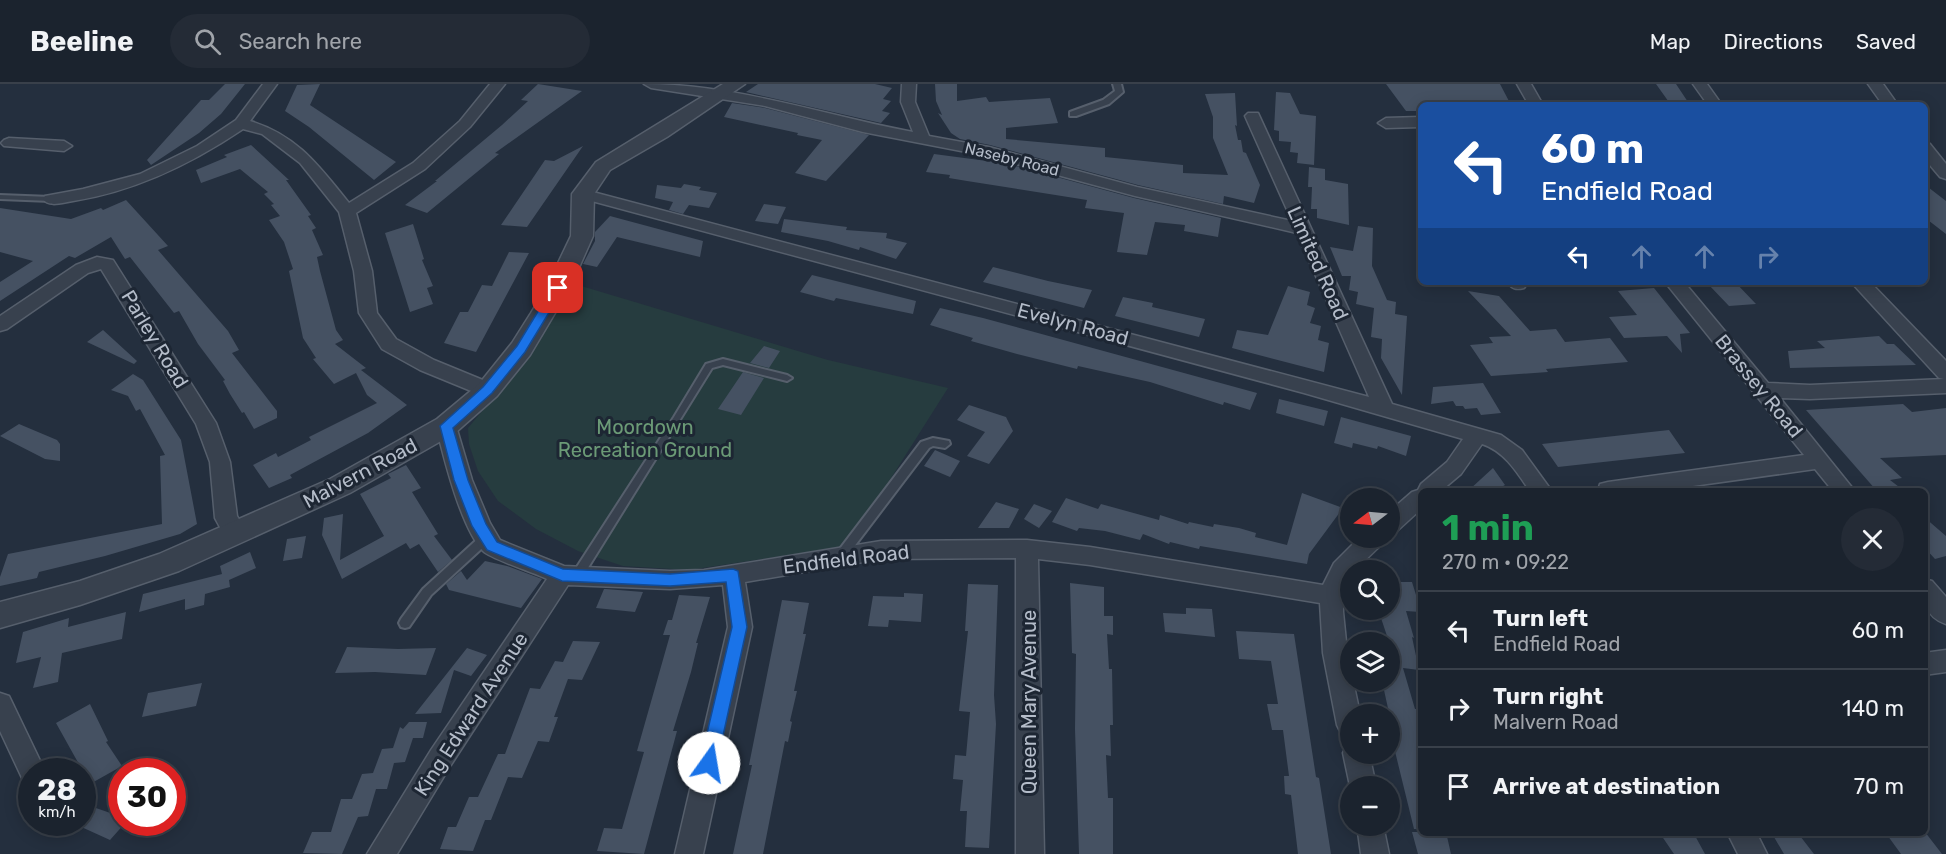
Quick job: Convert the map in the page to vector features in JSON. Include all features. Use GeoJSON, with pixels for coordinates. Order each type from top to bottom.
{"type":"FeatureCollection","features":[{"type":"Feature","properties":{"kind":"street"},"geometry":{"type":"LineString","coordinates":[[51,199],[84,194],[146,177],[202,149],[241,123],[270,84]]}},
{"type":"Feature","properties":{"kind":"street"},"geometry":{"type":"LineString","coordinates":[[347,211],[419,166],[465,124],[498,84]]}},
{"type":"Feature","properties":{"kind":"street","name":"Naseby Road"},"geometry":{"type":"LineString","coordinates":[[651,84],[728,89],[923,139],[989,152],[1135,191],[1303,229]]}},
{"type":"Feature","properties":{"kind":"street"},"geometry":{"type":"LineString","coordinates":[[909,84],[908,102],[923,139]]}},
{"type":"Feature","properties":{"kind":"street"},"geometry":{"type":"LineString","coordinates":[[1524,84],[1534,102]]}},
{"type":"Feature","properties":{"kind":"street"},"geometry":{"type":"LineString","coordinates":[[1700,84],[1713,102]]}},
{"type":"Feature","properties":{"kind":"street"},"geometry":{"type":"LineString","coordinates":[[1875,84],[1890,102]]}},
{"type":"Feature","properties":{"kind":"street"},"geometry":{"type":"LineString","coordinates":[[582,194],[603,166],[728,89]]}},
{"type":"Feature","properties":{"kind":"street","name":"Limited Road"},"geometry":{"type":"LineString","coordinates":[[1253,116],[1384,409]]}},
{"type":"Feature","properties":{"kind":"street"},"geometry":{"type":"LineString","coordinates":[[1386,123],[1418,122]]}},
{"type":"Feature","properties":{"kind":"street"},"geometry":{"type":"LineString","coordinates":[[241,123],[267,131],[306,160],[347,211],[363,271],[368,313],[388,344],[427,365],[488,390]]}},
{"type":"Feature","properties":{"kind":"street"},"geometry":{"type":"LineString","coordinates":[[3,145],[63,146]]}},
{"type":"Feature","properties":{"kind":"street"},"geometry":{"type":"LineString","coordinates":[[1928,152],[1946,174]]}},
{"type":"Feature","properties":{"kind":"street","name":"Malvern Road"},"geometry":{"type":"LineString","coordinates":[[0,615],[158,567],[237,534],[340,486],[446,426],[488,390],[521,349],[558,288],[582,236],[582,194]]}},
{"type":"Feature","properties":{"kind":"street","name":"Evelyn Road"},"geometry":{"type":"LineString","coordinates":[[582,194],[1477,435],[1508,447],[1520,459],[1539,488]]}},
{"type":"Feature","properties":{"kind":"street","name":"Parley Road"},"geometry":{"type":"LineString","coordinates":[[0,325],[82,269],[97,263],[107,264],[206,423],[220,462],[226,518],[237,534]]}},
{"type":"Feature","properties":{"kind":"street","name":"Brassey Road"},"geometry":{"type":"LineString","coordinates":[[1676,285],[1842,488]]}},
{"type":"Feature","properties":{"kind":"street"},"geometry":{"type":"LineString","coordinates":[[1863,285],[1946,373]]}},
{"type":"Feature","properties":{"kind":"street"},"geometry":{"type":"LineString","coordinates":[[1763,390],[1810,392],[1946,386]]}},
{"type":"Feature","properties":{"kind":"street","name":"Endfield Road"},"geometry":{"type":"LineString","coordinates":[[446,426],[461,480],[480,526],[492,546],[570,576],[670,580],[733,576],[839,557],[901,550],[1027,549],[1171,568],[1306,590],[1332,597]]}},
{"type":"Feature","properties":{"kind":"street"},"geometry":{"type":"LineString","coordinates":[[1431,488],[1454,468],[1477,435]]}},
{"type":"Feature","properties":{"kind":"street"},"geometry":{"type":"LineString","coordinates":[[1623,488],[1820,461]]}},
{"type":"Feature","properties":{"kind":"street"},"geometry":{"type":"LineString","coordinates":[[1400,515],[1418,500]]}},
{"type":"Feature","properties":{"kind":"street"},"geometry":{"type":"LineString","coordinates":[[1346,704],[1335,650],[1332,597],[1335,581],[1362,548]]}},
{"type":"Feature","properties":{"kind":"street","name":"Queen Mary Avenue"},"geometry":{"type":"LineString","coordinates":[[1027,549],[1030,854]]}},
{"type":"Feature","properties":{"kind":"street","name":"King Edward Avenue"},"geometry":{"type":"LineString","coordinates":[[381,854],[440,759],[570,576]]}},
{"type":"Feature","properties":{"kind":"street"},"geometry":{"type":"LineString","coordinates":[[688,854],[740,627],[733,576]]}},
{"type":"Feature","properties":{"kind":"street"},"geometry":{"type":"LineString","coordinates":[[1928,593],[1946,614]]}},
{"type":"Feature","properties":{"kind":"street"},"geometry":{"type":"LineString","coordinates":[[1928,663],[1946,661]]}},
{"type":"Feature","properties":{"kind":"street"},"geometry":{"type":"LineString","coordinates":[[0,704],[26,758]]}},
{"type":"Feature","properties":{"kind":"street"},"geometry":{"type":"LineString","coordinates":[[1372,836],[1375,854]]}},
{"type":"Feature","properties":{"kind":"street"},"geometry":{"type":"LineString","coordinates":[[1742,836],[1753,854]]}},
{"type":"Feature","properties":{"kind":"lane"},"geometry":{"type":"LineString","coordinates":[[1073,114],[1106,102],[1119,92],[1117,84]]}},
{"type":"Feature","properties":{"kind":"lane"},"geometry":{"type":"LineString","coordinates":[[0,197],[51,199]]}},
{"type":"Feature","properties":{"kind":"lane"},"geometry":{"type":"LineString","coordinates":[[570,576],[674,426],[709,366],[723,362],[787,378]]}},
{"type":"Feature","properties":{"kind":"lane"},"geometry":{"type":"LineString","coordinates":[[839,557],[925,445],[933,442],[945,444]]}},
{"type":"Feature","properties":{"kind":"lane"},"geometry":{"type":"LineString","coordinates":[[405,622],[427,592],[487,537]]}},
{"type":"Feature","properties":{"kind":"green space","name":"Moordown Recreation Ground"},"geometry":{"type":"Polygon","coordinates":[[[568,282],[828,360],[948,388],[848,546],[689,570],[623,566],[578,551],[536,529],[498,501],[478,471],[469,444],[468,428],[499,391],[568,282]]]}},
{"type":"Feature","properties":{"kind":"building"},"geometry":{"type":"Polygon","coordinates":[[[225,84],[245,84],[221,114],[199,133],[151,165],[147,160],[201,100],[209,100],[225,84]]]}},
{"type":"Feature","properties":{"kind":"building"},"geometry":{"type":"Polygon","coordinates":[[[320,84],[310,105],[396,162],[374,180],[309,127],[285,111],[297,85],[320,84]]]}},
{"type":"Feature","properties":{"kind":"building"},"geometry":{"type":"Polygon","coordinates":[[[538,84],[582,91],[495,153],[499,154],[427,213],[405,205],[437,181],[435,181],[502,125],[528,101],[521,100],[538,84]]]}},
{"type":"Feature","properties":{"kind":"building"},"geometry":{"type":"Polygon","coordinates":[[[758,84],[875,84],[892,88],[883,99],[891,101],[882,111],[890,113],[881,123],[746,92],[758,84]]]}},
{"type":"Feature","properties":{"kind":"building"},"geometry":{"type":"Polygon","coordinates":[[[935,84],[957,84],[957,101],[986,97],[989,102],[1050,98],[1058,123],[1006,128],[1006,139],[1105,148],[1105,157],[1183,165],[1183,173],[1228,175],[1213,138],[1213,117],[1205,94],[1235,93],[1237,126],[1235,125],[1238,140],[1241,140],[1243,152],[1246,153],[1260,185],[1254,203],[1224,196],[1223,204],[1138,185],[960,139],[951,133],[938,113],[942,115],[936,101],[935,84]]]}},
{"type":"Feature","properties":{"kind":"building"},"geometry":{"type":"Polygon","coordinates":[[[1386,84],[1500,84],[1509,102],[1418,102],[1418,111],[1406,111],[1386,84]]]}},
{"type":"Feature","properties":{"kind":"building"},"geometry":{"type":"Polygon","coordinates":[[[1656,84],[1676,84],[1688,102],[1669,102],[1656,84]]]}},
{"type":"Feature","properties":{"kind":"building"},"geometry":{"type":"Polygon","coordinates":[[[1276,92],[1290,93],[1300,114],[1316,116],[1314,165],[1297,163],[1298,153],[1290,152],[1291,142],[1279,141],[1279,131],[1274,130],[1276,92]]]}},
{"type":"Feature","properties":{"kind":"building"},"geometry":{"type":"Polygon","coordinates":[[[732,103],[765,108],[869,135],[826,181],[795,173],[822,140],[724,117],[732,103]]]}},
{"type":"Feature","properties":{"kind":"building"},"geometry":{"type":"Polygon","coordinates":[[[251,145],[289,180],[286,180],[311,215],[308,216],[316,228],[312,230],[323,255],[317,257],[320,271],[336,330],[343,340],[335,344],[366,368],[361,370],[407,405],[368,433],[290,475],[292,478],[269,488],[253,465],[276,453],[278,457],[311,440],[309,437],[377,403],[367,395],[356,373],[334,384],[313,359],[316,358],[303,338],[289,271],[293,269],[284,242],[269,220],[280,216],[271,205],[274,204],[264,194],[268,192],[240,169],[201,183],[196,170],[227,157],[224,155],[251,145]]]}},
{"type":"Feature","properties":{"kind":"building"},"geometry":{"type":"Polygon","coordinates":[[[583,146],[527,227],[501,225],[545,160],[554,161],[583,146]]]}},
{"type":"Feature","properties":{"kind":"building"},"geometry":{"type":"Polygon","coordinates":[[[934,154],[987,161],[983,158],[986,158],[1134,198],[1221,218],[1218,237],[1184,231],[1185,225],[1155,222],[1147,255],[1117,252],[1124,213],[1085,208],[1087,200],[949,178],[950,175],[926,172],[934,154]]]}},
{"type":"Feature","properties":{"kind":"building"},"geometry":{"type":"Polygon","coordinates":[[[1309,167],[1325,169],[1325,180],[1348,184],[1349,225],[1317,218],[1317,209],[1311,209],[1312,187],[1308,187],[1309,167]]]}},
{"type":"Feature","properties":{"kind":"building"},"geometry":{"type":"Polygon","coordinates":[[[684,184],[701,187],[699,190],[717,193],[709,208],[689,205],[683,214],[669,210],[673,202],[655,198],[657,185],[681,188],[684,184]]]}},
{"type":"Feature","properties":{"kind":"building"},"geometry":{"type":"Polygon","coordinates":[[[1928,187],[1946,201],[1946,234],[1928,220],[1928,187]]]}},
{"type":"Feature","properties":{"kind":"building"},"geometry":{"type":"Polygon","coordinates":[[[126,200],[168,246],[158,250],[228,331],[239,350],[232,353],[277,411],[277,418],[254,429],[230,394],[223,381],[225,380],[198,344],[179,311],[174,313],[130,257],[125,259],[111,237],[75,258],[69,256],[0,301],[0,282],[33,261],[0,252],[0,208],[71,219],[101,208],[103,210],[126,200]]]}},
{"type":"Feature","properties":{"kind":"building"},"geometry":{"type":"Polygon","coordinates":[[[764,204],[786,207],[778,224],[755,221],[764,204]]]}},
{"type":"Feature","properties":{"kind":"building"},"geometry":{"type":"Polygon","coordinates":[[[610,216],[703,241],[700,257],[617,237],[597,267],[583,264],[595,241],[595,232],[610,216]]]}},
{"type":"Feature","properties":{"kind":"building"},"geometry":{"type":"Polygon","coordinates":[[[784,219],[847,227],[846,230],[887,233],[886,238],[907,243],[896,259],[860,247],[859,250],[781,232],[784,219]]]}},
{"type":"Feature","properties":{"kind":"building"},"geometry":{"type":"Polygon","coordinates":[[[413,224],[424,259],[422,260],[433,286],[427,288],[433,304],[410,312],[385,233],[413,224]]]}},
{"type":"Feature","properties":{"kind":"building"},"geometry":{"type":"Polygon","coordinates":[[[1358,226],[1373,228],[1372,266],[1387,300],[1396,302],[1395,314],[1407,316],[1402,395],[1381,358],[1382,339],[1371,337],[1374,308],[1356,304],[1358,292],[1349,290],[1351,276],[1342,276],[1330,247],[1353,251],[1358,226]]]}},
{"type":"Feature","properties":{"kind":"building"},"geometry":{"type":"Polygon","coordinates":[[[509,252],[529,253],[476,352],[444,343],[460,312],[468,312],[482,285],[492,286],[509,252]]]}},
{"type":"Feature","properties":{"kind":"building"},"geometry":{"type":"Polygon","coordinates":[[[993,267],[1092,290],[1084,308],[983,282],[993,267]]]}},
{"type":"Feature","properties":{"kind":"building"},"geometry":{"type":"Polygon","coordinates":[[[812,275],[916,301],[913,314],[836,298],[834,301],[800,292],[812,275]]]}},
{"type":"Feature","properties":{"kind":"building"},"geometry":{"type":"Polygon","coordinates":[[[1709,285],[1738,285],[1756,304],[1729,306],[1709,285]]]}},
{"type":"Feature","properties":{"kind":"building"},"geometry":{"type":"Polygon","coordinates":[[[1288,286],[1310,292],[1307,305],[1315,308],[1310,323],[1321,326],[1318,340],[1329,343],[1324,372],[1232,348],[1237,330],[1268,335],[1288,286]]]}},
{"type":"Feature","properties":{"kind":"building"},"geometry":{"type":"Polygon","coordinates":[[[1654,288],[1690,333],[1680,334],[1682,353],[1667,336],[1624,338],[1609,317],[1637,315],[1618,291],[1654,288]]]}},
{"type":"Feature","properties":{"kind":"building"},"geometry":{"type":"Polygon","coordinates":[[[1468,291],[1499,296],[1530,331],[1556,329],[1565,342],[1610,338],[1628,362],[1546,369],[1548,372],[1491,376],[1470,345],[1493,343],[1489,337],[1511,336],[1468,291]]]}},
{"type":"Feature","properties":{"kind":"building"},"geometry":{"type":"Polygon","coordinates":[[[1123,297],[1153,303],[1152,307],[1205,319],[1199,337],[1115,316],[1123,297]]]}},
{"type":"Feature","properties":{"kind":"building"},"geometry":{"type":"Polygon","coordinates":[[[940,308],[1257,393],[1250,410],[1224,402],[1223,405],[1150,382],[1078,366],[1077,369],[1017,354],[971,341],[973,338],[930,325],[940,308]]]}},
{"type":"Feature","properties":{"kind":"building"},"geometry":{"type":"Polygon","coordinates":[[[103,330],[137,361],[134,364],[87,342],[103,330]]]}},
{"type":"Feature","properties":{"kind":"building"},"geometry":{"type":"Polygon","coordinates":[[[1879,336],[1887,344],[1894,344],[1916,365],[1790,368],[1788,351],[1825,348],[1817,341],[1879,336]]]}},
{"type":"Feature","properties":{"kind":"building"},"geometry":{"type":"Polygon","coordinates":[[[764,346],[780,351],[769,368],[750,363],[764,346]]]}},
{"type":"Feature","properties":{"kind":"building"},"geometry":{"type":"Polygon","coordinates":[[[743,372],[764,378],[741,415],[718,409],[743,372]]]}},
{"type":"Feature","properties":{"kind":"building"},"geometry":{"type":"Polygon","coordinates":[[[133,374],[143,380],[181,440],[197,524],[180,534],[39,572],[37,578],[0,586],[0,577],[8,554],[162,524],[160,456],[165,455],[140,409],[136,411],[128,396],[111,390],[133,374]]]}},
{"type":"Feature","properties":{"kind":"building"},"geometry":{"type":"Polygon","coordinates":[[[1483,383],[1501,413],[1481,415],[1477,408],[1465,409],[1463,406],[1456,406],[1453,401],[1431,404],[1433,387],[1483,383]]]}},
{"type":"Feature","properties":{"kind":"building"},"geometry":{"type":"Polygon","coordinates":[[[1279,399],[1328,411],[1324,426],[1276,413],[1279,399]]]}},
{"type":"Feature","properties":{"kind":"building"},"geometry":{"type":"Polygon","coordinates":[[[1903,404],[1912,412],[1946,408],[1946,455],[1880,458],[1902,478],[1890,480],[1900,488],[1874,488],[1806,410],[1903,404]]]}},
{"type":"Feature","properties":{"kind":"building"},"geometry":{"type":"Polygon","coordinates":[[[969,405],[1006,417],[1013,431],[989,464],[967,456],[985,432],[957,420],[969,405]]]}},
{"type":"Feature","properties":{"kind":"building"},"geometry":{"type":"Polygon","coordinates":[[[1341,417],[1411,436],[1406,456],[1378,446],[1377,449],[1353,443],[1352,448],[1334,443],[1341,417]]]}},
{"type":"Feature","properties":{"kind":"building"},"geometry":{"type":"Polygon","coordinates":[[[19,424],[57,440],[60,444],[60,461],[45,459],[0,436],[19,424]]]}},
{"type":"Feature","properties":{"kind":"building"},"geometry":{"type":"Polygon","coordinates":[[[1669,430],[1685,453],[1558,467],[1542,444],[1669,430]]]}},
{"type":"Feature","properties":{"kind":"building"},"geometry":{"type":"Polygon","coordinates":[[[935,450],[960,461],[950,477],[924,466],[935,450]]]}},
{"type":"Feature","properties":{"kind":"building"},"geometry":{"type":"Polygon","coordinates":[[[406,465],[421,488],[412,492],[438,534],[434,536],[452,560],[438,572],[419,544],[410,549],[406,543],[342,579],[322,535],[324,518],[343,514],[340,560],[384,536],[360,494],[391,478],[388,474],[406,465]]]}},
{"type":"Feature","properties":{"kind":"building"},"geometry":{"type":"Polygon","coordinates":[[[1493,468],[1505,485],[1500,488],[1471,488],[1493,468]]]}},
{"type":"Feature","properties":{"kind":"building"},"geometry":{"type":"Polygon","coordinates":[[[1302,493],[1340,507],[1340,512],[1309,554],[1307,564],[1200,546],[1199,549],[1170,542],[1169,544],[1143,534],[1140,540],[1105,531],[1079,528],[1077,531],[1052,522],[1066,498],[1098,509],[1101,504],[1159,520],[1160,515],[1188,524],[1189,522],[1213,527],[1214,524],[1239,528],[1256,533],[1255,537],[1287,545],[1302,493]]]}},
{"type":"Feature","properties":{"kind":"building"},"geometry":{"type":"Polygon","coordinates":[[[996,502],[1019,509],[1009,528],[978,528],[996,502]]]}},
{"type":"Feature","properties":{"kind":"building"},"geometry":{"type":"Polygon","coordinates":[[[1034,504],[1052,511],[1039,528],[1024,519],[1034,504]]]}},
{"type":"Feature","properties":{"kind":"building"},"geometry":{"type":"Polygon","coordinates":[[[1928,520],[1946,536],[1946,556],[1935,559],[1928,551],[1928,520]]]}},
{"type":"Feature","properties":{"kind":"building"},"geometry":{"type":"Polygon","coordinates":[[[306,536],[302,558],[283,561],[287,539],[306,536]]]}},
{"type":"Feature","properties":{"kind":"building"},"geometry":{"type":"Polygon","coordinates":[[[250,552],[256,568],[229,580],[230,587],[205,594],[204,605],[185,610],[185,599],[139,612],[143,594],[222,574],[220,566],[250,552]]]}},
{"type":"Feature","properties":{"kind":"building"},"geometry":{"type":"Polygon","coordinates":[[[485,561],[507,566],[542,579],[521,608],[449,590],[446,584],[461,571],[467,580],[485,561]]]}},
{"type":"Feature","properties":{"kind":"building"},"geometry":{"type":"Polygon","coordinates":[[[1400,582],[1412,582],[1418,602],[1418,612],[1406,611],[1414,638],[1412,637],[1418,670],[1403,668],[1415,709],[1418,709],[1418,829],[1414,829],[1398,764],[1400,764],[1400,704],[1387,704],[1384,692],[1400,692],[1400,632],[1386,632],[1382,620],[1400,620],[1400,582]]]}},
{"type":"Feature","properties":{"kind":"building"},"geometry":{"type":"Polygon","coordinates":[[[1070,583],[1104,587],[1104,616],[1113,616],[1113,635],[1107,634],[1109,669],[1112,669],[1113,725],[1110,725],[1111,756],[1106,755],[1108,798],[1113,798],[1113,854],[1079,854],[1075,729],[1076,654],[1072,653],[1070,583]]]}},
{"type":"Feature","properties":{"kind":"building"},"geometry":{"type":"Polygon","coordinates":[[[968,584],[998,585],[994,695],[996,724],[989,848],[965,847],[967,811],[960,811],[963,780],[953,779],[955,755],[966,756],[970,712],[959,711],[968,631],[965,631],[968,584]]]}},
{"type":"Feature","properties":{"kind":"building"},"geometry":{"type":"Polygon","coordinates":[[[604,589],[643,592],[635,612],[596,608],[604,589]]]}},
{"type":"Feature","properties":{"kind":"building"},"geometry":{"type":"Polygon","coordinates":[[[904,593],[923,594],[921,622],[889,620],[888,627],[868,626],[873,596],[904,597],[904,593]]]}},
{"type":"Feature","properties":{"kind":"building"},"geometry":{"type":"Polygon","coordinates":[[[679,595],[710,597],[673,731],[677,731],[644,854],[597,851],[604,828],[622,829],[644,752],[637,751],[670,635],[663,635],[668,620],[672,620],[679,595]]]}},
{"type":"Feature","properties":{"kind":"building"},"geometry":{"type":"Polygon","coordinates":[[[782,600],[809,603],[803,634],[806,634],[794,691],[797,691],[790,721],[792,722],[788,742],[785,741],[763,854],[733,854],[752,765],[749,765],[782,600]]]}},
{"type":"Feature","properties":{"kind":"building"},"geometry":{"type":"Polygon","coordinates":[[[1186,608],[1212,609],[1215,637],[1165,632],[1163,613],[1186,614],[1186,608]]]}},
{"type":"Feature","properties":{"kind":"building"},"geometry":{"type":"Polygon","coordinates":[[[126,612],[122,639],[62,653],[58,682],[33,688],[41,657],[16,663],[23,632],[69,618],[68,627],[126,612]]]}},
{"type":"Feature","properties":{"kind":"building"},"geometry":{"type":"Polygon","coordinates":[[[1236,631],[1294,634],[1316,777],[1319,778],[1331,854],[1298,854],[1291,795],[1285,794],[1284,776],[1289,776],[1283,730],[1272,730],[1267,704],[1278,704],[1271,661],[1239,659],[1236,631]]]}},
{"type":"Feature","properties":{"kind":"building"},"geometry":{"type":"Polygon","coordinates":[[[573,641],[600,642],[582,680],[568,679],[554,717],[558,717],[549,742],[538,741],[522,778],[508,777],[491,820],[485,820],[473,851],[440,849],[448,827],[456,827],[469,797],[478,797],[498,754],[505,754],[530,688],[540,689],[555,661],[563,662],[573,641]]]}},
{"type":"Feature","properties":{"kind":"building"},"geometry":{"type":"Polygon","coordinates":[[[347,647],[436,648],[426,675],[375,672],[335,673],[347,647]]]}},
{"type":"Feature","properties":{"kind":"building"},"geometry":{"type":"Polygon","coordinates":[[[467,648],[487,655],[471,676],[454,670],[441,713],[415,714],[467,648]]]}},
{"type":"Feature","properties":{"kind":"building"},"geometry":{"type":"Polygon","coordinates":[[[202,683],[196,706],[142,717],[148,693],[202,683]]]}},
{"type":"Feature","properties":{"kind":"building"},"geometry":{"type":"Polygon","coordinates":[[[90,704],[108,741],[106,742],[117,758],[108,758],[108,774],[96,781],[96,758],[76,758],[56,723],[90,704]]]}},
{"type":"Feature","properties":{"kind":"building"},"geometry":{"type":"Polygon","coordinates":[[[409,722],[427,722],[423,738],[413,738],[405,762],[394,763],[387,789],[376,789],[368,816],[358,817],[342,854],[303,853],[312,832],[331,832],[341,799],[352,799],[362,774],[373,773],[382,749],[393,748],[400,727],[403,729],[409,722]]]}},
{"type":"Feature","properties":{"kind":"building"},"geometry":{"type":"Polygon","coordinates":[[[96,808],[108,812],[108,836],[114,836],[110,840],[96,834],[96,808]]]}},
{"type":"Feature","properties":{"kind":"building"},"geometry":{"type":"Polygon","coordinates":[[[1412,832],[1418,832],[1418,836],[1447,836],[1451,854],[1418,854],[1412,832]]]}},
{"type":"Feature","properties":{"kind":"building"},"geometry":{"type":"Polygon","coordinates":[[[1662,836],[1695,836],[1705,854],[1674,854],[1662,836]]]}},
{"type":"Feature","properties":{"kind":"building"},"geometry":{"type":"Polygon","coordinates":[[[1773,836],[1800,836],[1814,854],[1784,854],[1773,836]]]}},
{"type":"Feature","properties":{"kind":"building"},"geometry":{"type":"Polygon","coordinates":[[[1888,836],[1928,836],[1942,854],[1901,854],[1888,836]]]}},
{"type":"Feature","properties":{"kind":"route"},"geometry":{"type":"LineString","coordinates":[[558,288],[521,349],[488,390],[446,426],[461,480],[480,526],[492,546],[562,575],[670,580],[733,576],[740,627],[709,763]]}}]}
